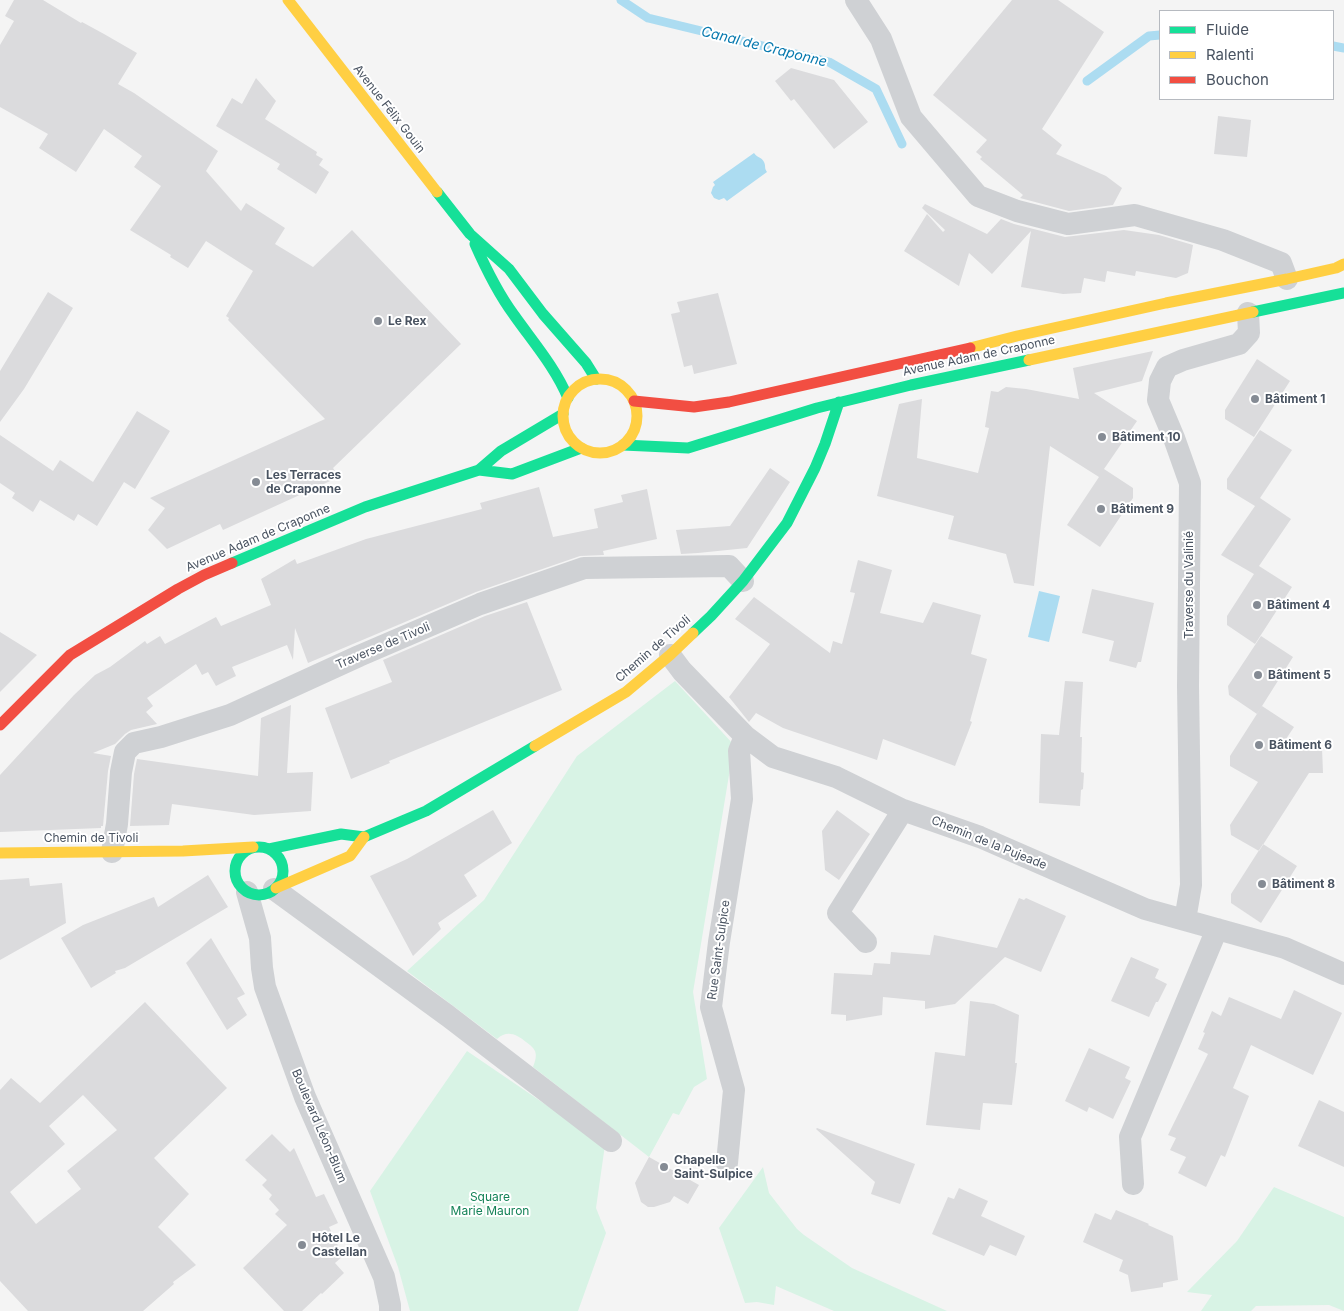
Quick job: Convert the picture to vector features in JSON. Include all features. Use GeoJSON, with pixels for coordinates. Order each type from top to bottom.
{"type":"FeatureCollection","features":[{"type":"Feature","properties":{"kind":"main road","name":"Avenue Félix Gouin"},"geometry":{"type":"LineString","coordinates":[[288,0],[470,234],[509,269],[542,314],[586,363],[596,379]]}},
{"type":"Feature","properties":{"kind":"main road","name":"Avenue Félix Gouin"},"geometry":{"type":"LineString","coordinates":[[470,234],[490,278],[513,314],[561,380],[568,398]]}},
{"type":"Feature","properties":{"kind":"main road","name":"Avenue Adam de Craponne"},"geometry":{"type":"LineString","coordinates":[[634,401],[694,407],[729,402],[1166,303],[1287,279],[1336,268],[1344,264]]}},
{"type":"Feature","properties":{"kind":"main road","name":"Avenue Adam de Craponne"},"geometry":{"type":"LineString","coordinates":[[623,446],[688,448],[817,408],[911,385],[1344,293]]}},
{"type":"Feature","properties":{"kind":"main road"},"geometry":{"type":"LineString","coordinates":[[596,379],[608,380],[619,384],[628,391],[634,401],[637,413],[637,425],[631,437],[623,446],[613,451],[602,453],[591,452],[573,442],[564,424],[563,414],[564,406],[575,389],[585,382],[596,379]]}},
{"type":"Feature","properties":{"kind":"main road","name":"Chemin de Tivoli"},"geometry":{"type":"LineString","coordinates":[[269,849],[341,834],[364,837],[426,811],[626,692],[712,616],[743,581],[786,523],[815,468],[840,402]]}},
{"type":"Feature","properties":{"kind":"main road","name":"Avenue Adam de Craponne"},"geometry":{"type":"LineString","coordinates":[[0,725],[70,655],[178,589],[204,575],[365,507],[478,470],[502,451],[563,414]]}},
{"type":"Feature","properties":{"kind":"main road","name":"Avenue Adam de Craponne"},"geometry":{"type":"LineString","coordinates":[[478,470],[512,474],[581,448]]}},
{"type":"Feature","properties":{"kind":"main road","name":"Chemin de Tivoli"},"geometry":{"type":"LineString","coordinates":[[273,890],[350,856],[364,837]]}},
{"type":"Feature","properties":{"kind":"main road"},"geometry":{"type":"LineString","coordinates":[[253,847],[269,849],[275,852],[280,859],[283,866],[283,874],[273,890],[262,895],[247,892],[237,882],[235,875],[227,864],[253,847]]}},
{"type":"Feature","properties":{"kind":"main road","name":"Chemin de Tivoli"},"geometry":{"type":"LineString","coordinates":[[0,853],[183,851],[253,847]]}},
{"type":"Feature","properties":{"kind":"main road","name":"Chemin de Tivoli"},"geometry":{"type":"LineString","coordinates":[[183,851],[210,857],[227,864]]}},
{"type":"Feature","properties":{"kind":"street"},"geometry":{"type":"LineString","coordinates":[[856,0],[881,39],[912,116],[978,196],[1017,211],[1068,224],[1134,215],[1223,240],[1281,263],[1287,279]]}},
{"type":"Feature","properties":{"kind":"street","name":"Traverse du Valinié"},"geometry":{"type":"LineString","coordinates":[[1185,920],[1191,885],[1188,686],[1190,483],[1158,400],[1160,381],[1167,367],[1182,360],[1239,344],[1249,333],[1248,313]]}},
{"type":"Feature","properties":{"kind":"street","name":"Traverse de Tivoli"},"geometry":{"type":"LineString","coordinates":[[112,852],[125,752],[134,743],[161,737],[230,715],[359,656],[480,604],[584,568],[729,566],[743,581]]}},
{"type":"Feature","properties":{"kind":"street","name":"Chemin de la Pujeade"},"geometry":{"type":"LineString","coordinates":[[670,655],[682,671],[746,736],[773,757],[836,777],[903,810],[980,837],[1145,909],[1285,948],[1344,974]]}},
{"type":"Feature","properties":{"kind":"street","name":"Rue Saint-Sulpice"},"geometry":{"type":"LineString","coordinates":[[727,1163],[734,1090],[711,1007],[719,942],[742,799],[738,751],[746,736]]}},
{"type":"Feature","properties":{"kind":"street"},"geometry":{"type":"LineString","coordinates":[[866,942],[838,913],[903,810]]}},
{"type":"Feature","properties":{"kind":"street"},"geometry":{"type":"LineString","coordinates":[[273,890],[448,1016],[611,1142]]}},
{"type":"Feature","properties":{"kind":"street","name":"Boulevard Léon-Blum"},"geometry":{"type":"LineString","coordinates":[[260,938],[273,890]]}},
{"type":"Feature","properties":{"kind":"street","name":"Boulevard Léon-Blum"},"geometry":{"type":"LineString","coordinates":[[247,892],[260,938],[265,987],[305,1097],[384,1278],[390,1311]]}},
{"type":"Feature","properties":{"kind":"street"},"geometry":{"type":"LineString","coordinates":[[1134,1184],[1130,1136],[1217,929]]}},
{"type":"Feature","properties":{"kind":"green space"},"geometry":{"type":"Polygon","coordinates":[[[675,681],[734,745],[693,992],[707,1079],[694,1087],[679,1115],[673,1113],[649,1157],[533,1067],[536,1053],[533,1048],[519,1037],[508,1034],[497,1039],[407,971],[484,900],[577,756],[675,681]]]}},
{"type":"Feature","properties":{"kind":"green space","name":"Square Marie Mauron"},"geometry":{"type":"Polygon","coordinates":[[[467,1051],[605,1145],[596,1208],[606,1233],[578,1311],[410,1311],[398,1267],[370,1191],[467,1051]]]}},
{"type":"Feature","properties":{"kind":"green space"},"geometry":{"type":"Polygon","coordinates":[[[763,1167],[769,1193],[797,1229],[804,1235],[852,1268],[947,1311],[834,1311],[776,1286],[774,1305],[757,1302],[745,1303],[719,1228],[763,1167]]]}},
{"type":"Feature","properties":{"kind":"green space"},"geometry":{"type":"Polygon","coordinates":[[[1274,1187],[1344,1217],[1344,1311],[1329,1305],[1256,1306],[1251,1311],[1201,1311],[1212,1295],[1187,1292],[1237,1241],[1274,1187]]]}},
{"type":"Feature","properties":{"kind":"water"},"geometry":{"type":"Polygon","coordinates":[[[754,153],[763,160],[767,172],[727,201],[724,198],[719,200],[714,198],[711,193],[715,185],[713,182],[754,153]]]}},
{"type":"Feature","properties":{"kind":"water"},"geometry":{"type":"Polygon","coordinates":[[[1039,591],[1060,596],[1049,642],[1028,637],[1039,591]]]}},
{"type":"Feature","properties":{"kind":"building"},"geometry":{"type":"Polygon","coordinates":[[[14,0],[43,0],[137,53],[118,84],[218,151],[206,171],[241,211],[246,203],[285,228],[275,244],[313,267],[352,230],[461,344],[333,468],[339,477],[223,530],[220,524],[167,549],[148,530],[165,508],[150,498],[325,419],[226,316],[253,271],[206,241],[188,268],[170,257],[171,255],[130,230],[161,186],[134,167],[142,156],[104,129],[76,172],[39,148],[48,134],[0,107],[0,45],[14,21],[5,16],[14,0]]]}},
{"type":"Feature","properties":{"kind":"building"},"geometry":{"type":"Polygon","coordinates":[[[1012,0],[1058,0],[1104,32],[1042,129],[1062,145],[1056,154],[1106,176],[1122,188],[1113,205],[1069,211],[1020,198],[1023,195],[980,159],[982,157],[976,152],[987,140],[933,95],[1012,0]]]}},
{"type":"Feature","properties":{"kind":"building"},"geometry":{"type":"Polygon","coordinates":[[[791,68],[834,80],[868,122],[834,149],[794,99],[791,101],[775,81],[791,68]]]}},
{"type":"Feature","properties":{"kind":"building"},"geometry":{"type":"Polygon","coordinates":[[[256,78],[276,101],[265,119],[317,152],[316,155],[323,159],[319,165],[329,172],[316,194],[277,169],[280,164],[216,126],[232,98],[242,104],[256,78]]]}},
{"type":"Feature","properties":{"kind":"building"},"geometry":{"type":"Polygon","coordinates":[[[1218,116],[1251,120],[1247,157],[1214,154],[1218,116]]]}},
{"type":"Feature","properties":{"kind":"building"},"geometry":{"type":"Polygon","coordinates":[[[925,204],[987,234],[1001,219],[1065,237],[1124,230],[1159,235],[1193,245],[1188,273],[1176,278],[1136,271],[1135,276],[1107,271],[1105,282],[1084,278],[1081,293],[1063,294],[1021,287],[1031,231],[992,274],[969,253],[959,286],[904,251],[927,214],[943,232],[945,230],[922,208],[925,204]]]}},
{"type":"Feature","properties":{"kind":"building"},"geometry":{"type":"Polygon","coordinates":[[[48,292],[73,308],[24,389],[0,422],[0,371],[48,292]]]}},
{"type":"Feature","properties":{"kind":"building"},"geometry":{"type":"Polygon","coordinates":[[[718,293],[737,364],[694,374],[692,365],[684,367],[671,314],[680,312],[677,302],[718,293]]]}},
{"type":"Feature","properties":{"kind":"building"},"geometry":{"type":"Polygon","coordinates":[[[1153,351],[1142,381],[1094,393],[1137,421],[1104,469],[1133,488],[1133,498],[1100,547],[1067,525],[1099,477],[1050,446],[1034,586],[1014,583],[1006,554],[948,539],[954,516],[877,496],[899,404],[922,399],[917,458],[978,473],[989,428],[985,427],[991,391],[998,392],[1006,387],[1079,399],[1073,368],[1153,351]]]}},
{"type":"Feature","properties":{"kind":"building","name":"Bâtiment 1"},"geometry":{"type":"Polygon","coordinates":[[[1257,359],[1290,381],[1254,437],[1225,419],[1225,410],[1257,359]]]}},
{"type":"Feature","properties":{"kind":"building"},"geometry":{"type":"Polygon","coordinates":[[[137,411],[170,431],[135,489],[124,482],[97,526],[78,514],[74,521],[40,500],[33,512],[12,498],[15,493],[0,483],[0,435],[53,471],[60,460],[93,482],[137,411]]]}},
{"type":"Feature","properties":{"kind":"building"},"geometry":{"type":"Polygon","coordinates":[[[1260,430],[1292,450],[1260,498],[1291,519],[1259,566],[1292,587],[1255,644],[1227,625],[1227,616],[1254,574],[1221,555],[1255,506],[1227,489],[1227,479],[1260,430]]]}},
{"type":"Feature","properties":{"kind":"building"},"geometry":{"type":"Polygon","coordinates":[[[770,468],[790,482],[747,548],[681,554],[676,530],[730,526],[770,468]]]}},
{"type":"Feature","properties":{"kind":"building"},"geometry":{"type":"Polygon","coordinates":[[[539,487],[553,537],[598,528],[594,509],[623,502],[621,495],[647,489],[657,539],[603,551],[604,555],[580,556],[476,592],[308,663],[295,628],[293,660],[287,645],[232,667],[236,676],[216,686],[208,672],[202,675],[196,664],[147,698],[153,706],[146,712],[157,724],[131,730],[115,744],[93,753],[111,756],[103,826],[101,828],[0,832],[0,775],[95,675],[110,667],[145,641],[147,644],[160,636],[165,644],[216,617],[221,626],[271,605],[261,579],[295,559],[297,564],[366,539],[482,509],[480,503],[539,487]]]}},
{"type":"Feature","properties":{"kind":"building"},"geometry":{"type":"Polygon","coordinates":[[[858,560],[892,570],[880,613],[923,623],[933,602],[981,615],[971,654],[987,659],[970,721],[972,722],[955,766],[883,739],[877,760],[783,728],[756,713],[749,722],[729,697],[770,644],[735,619],[754,597],[830,653],[833,641],[842,644],[855,593],[850,592],[858,560]]]}},
{"type":"Feature","properties":{"kind":"building"},"geometry":{"type":"Polygon","coordinates":[[[1092,589],[1154,603],[1141,662],[1138,662],[1136,668],[1109,661],[1114,641],[1082,633],[1092,589]]]}},
{"type":"Feature","properties":{"kind":"building"},"geometry":{"type":"Polygon","coordinates":[[[527,602],[562,690],[389,761],[390,763],[351,779],[325,708],[392,682],[383,660],[485,616],[527,602]]]}},
{"type":"Feature","properties":{"kind":"building"},"geometry":{"type":"Polygon","coordinates":[[[0,632],[37,655],[0,692],[0,632]]]}},
{"type":"Feature","properties":{"kind":"building","name":"Bâtiment 5"},"geometry":{"type":"Polygon","coordinates":[[[1261,636],[1293,657],[1257,714],[1229,695],[1228,686],[1261,636]]]}},
{"type":"Feature","properties":{"kind":"building"},"geometry":{"type":"Polygon","coordinates":[[[1065,681],[1083,682],[1080,737],[1082,737],[1081,772],[1084,773],[1080,806],[1039,803],[1041,734],[1059,735],[1065,681]]]}},
{"type":"Feature","properties":{"kind":"building"},"geometry":{"type":"Polygon","coordinates":[[[291,705],[287,773],[313,772],[311,811],[254,815],[172,804],[169,825],[130,826],[137,759],[258,776],[261,718],[291,705]]]}},
{"type":"Feature","properties":{"kind":"building"},"geometry":{"type":"Polygon","coordinates":[[[1262,706],[1294,727],[1286,739],[1322,748],[1323,773],[1309,773],[1259,851],[1231,835],[1230,825],[1258,782],[1230,766],[1230,756],[1262,706]]]}},
{"type":"Feature","properties":{"kind":"building"},"geometry":{"type":"Polygon","coordinates":[[[493,810],[512,843],[464,875],[477,896],[438,923],[441,929],[413,956],[370,876],[407,859],[493,810]]]}},
{"type":"Feature","properties":{"kind":"building"},"geometry":{"type":"Polygon","coordinates":[[[837,810],[870,834],[839,880],[825,870],[822,831],[837,810]]]}},
{"type":"Feature","properties":{"kind":"building","name":"Bâtiment 8"},"geometry":{"type":"Polygon","coordinates":[[[1263,844],[1297,866],[1261,923],[1231,903],[1231,894],[1263,844]]]}},
{"type":"Feature","properties":{"kind":"building"},"geometry":{"type":"Polygon","coordinates":[[[208,875],[228,907],[125,968],[115,971],[116,973],[91,988],[61,938],[83,925],[154,897],[158,907],[208,875]]]}},
{"type":"Feature","properties":{"kind":"building"},"geometry":{"type":"Polygon","coordinates":[[[29,878],[30,886],[62,883],[66,923],[0,960],[0,880],[29,878]]]}},
{"type":"Feature","properties":{"kind":"building"},"geometry":{"type":"Polygon","coordinates":[[[1019,898],[1024,900],[1026,898],[1066,916],[1041,972],[1005,957],[955,1004],[925,1009],[925,1001],[883,997],[882,1015],[846,1021],[846,1015],[831,1014],[834,973],[872,975],[874,963],[890,964],[891,952],[930,955],[934,935],[997,948],[1019,898]]]}},
{"type":"Feature","properties":{"kind":"building"},"geometry":{"type":"Polygon","coordinates":[[[211,938],[245,994],[237,998],[247,1015],[227,1030],[186,963],[211,938]]]}},
{"type":"Feature","properties":{"kind":"building"},"geometry":{"type":"Polygon","coordinates":[[[1131,957],[1159,969],[1155,978],[1167,984],[1149,1017],[1111,1001],[1131,957]]]}},
{"type":"Feature","properties":{"kind":"building"},"geometry":{"type":"Polygon","coordinates":[[[1294,990],[1342,1013],[1313,1075],[1251,1045],[1233,1088],[1249,1096],[1225,1157],[1221,1155],[1206,1187],[1178,1173],[1186,1157],[1170,1150],[1176,1138],[1168,1135],[1208,1054],[1198,1049],[1212,1011],[1221,1016],[1229,997],[1281,1019],[1294,990]]]}},
{"type":"Feature","properties":{"kind":"building"},"geometry":{"type":"Polygon","coordinates":[[[970,1001],[994,1004],[1019,1015],[1015,1063],[1017,1063],[1012,1105],[983,1103],[980,1130],[926,1125],[935,1052],[965,1056],[970,1001]]]}},
{"type":"Feature","properties":{"kind":"building"},"geometry":{"type":"Polygon","coordinates":[[[145,1002],[227,1088],[154,1158],[189,1194],[158,1227],[196,1265],[173,1282],[174,1284],[143,1311],[28,1311],[0,1281],[0,1090],[11,1078],[40,1103],[145,1002]],[[83,1095],[49,1126],[65,1144],[10,1192],[36,1224],[81,1189],[67,1171],[117,1130],[83,1095]]]}},
{"type":"Feature","properties":{"kind":"building"},"geometry":{"type":"Polygon","coordinates":[[[1089,1048],[1130,1067],[1125,1078],[1131,1081],[1113,1119],[1089,1107],[1087,1112],[1065,1101],[1089,1048]]]}},
{"type":"Feature","properties":{"kind":"building"},"geometry":{"type":"Polygon","coordinates":[[[1319,1100],[1344,1112],[1344,1167],[1298,1146],[1319,1100]]]}},
{"type":"Feature","properties":{"kind":"building"},"geometry":{"type":"Polygon","coordinates":[[[817,1128],[915,1164],[900,1204],[871,1194],[875,1182],[817,1128]]]}},
{"type":"Feature","properties":{"kind":"building","name":"Hôtel Le Castellan"},"geometry":{"type":"Polygon","coordinates":[[[272,1134],[290,1152],[294,1148],[316,1197],[324,1194],[338,1223],[329,1227],[343,1256],[335,1263],[344,1273],[302,1311],[284,1311],[243,1268],[287,1225],[275,1214],[279,1210],[269,1199],[272,1195],[262,1185],[267,1180],[245,1160],[272,1134]]]}},
{"type":"Feature","properties":{"kind":"building"},"geometry":{"type":"Polygon","coordinates":[[[649,1157],[699,1185],[688,1204],[674,1196],[670,1202],[654,1207],[648,1207],[641,1202],[635,1183],[649,1157]]]}},
{"type":"Feature","properties":{"kind":"building"},"geometry":{"type":"Polygon","coordinates":[[[959,1188],[988,1201],[981,1216],[1025,1236],[1016,1256],[990,1245],[984,1256],[932,1234],[948,1197],[954,1199],[959,1188]]]}},
{"type":"Feature","properties":{"kind":"building"},"geometry":{"type":"Polygon","coordinates":[[[1116,1210],[1173,1236],[1178,1280],[1163,1283],[1163,1287],[1131,1292],[1128,1275],[1119,1271],[1123,1260],[1083,1242],[1095,1213],[1111,1220],[1116,1210]]]}},
{"type":"Feature","properties":{"kind":"waterway","name":"Canal de Craponne"},"geometry":{"type":"LineString","coordinates":[[621,0],[648,18],[829,62],[876,89],[902,144]]}},
{"type":"Feature","properties":{"kind":"waterway","name":"Canal de Craponne"},"geometry":{"type":"LineString","coordinates":[[1087,81],[1149,36],[1159,35]]}},
{"type":"Feature","properties":{"kind":"waterway","name":"Canal de Craponne"},"geometry":{"type":"LineString","coordinates":[[1334,46],[1344,48]]}},
{"type":"Feature","properties":{"kind":"traffic: fast"},"geometry":{"type":"LineString","coordinates":[[437,192],[470,234],[509,269],[543,314],[586,363],[596,379]]}},
{"type":"Feature","properties":{"kind":"traffic: fast"},"geometry":{"type":"LineString","coordinates":[[475,244],[502,298],[550,365],[568,398]]}},
{"type":"Feature","properties":{"kind":"traffic: fast"},"geometry":{"type":"LineString","coordinates":[[1253,312],[1344,293]]}},
{"type":"Feature","properties":{"kind":"traffic: fast"},"geometry":{"type":"LineString","coordinates":[[623,445],[688,448],[817,408],[911,385],[1029,360]]}},
{"type":"Feature","properties":{"kind":"traffic: fast"},"geometry":{"type":"LineString","coordinates":[[693,633],[743,581],[787,523],[815,468],[839,402]]}},
{"type":"Feature","properties":{"kind":"traffic: fast"},"geometry":{"type":"LineString","coordinates":[[232,563],[365,507],[479,470],[501,451],[563,414]]}},
{"type":"Feature","properties":{"kind":"traffic: fast"},"geometry":{"type":"LineString","coordinates":[[479,470],[512,474],[581,448]]}},
{"type":"Feature","properties":{"kind":"traffic: fast"},"geometry":{"type":"LineString","coordinates":[[269,849],[341,834],[364,837],[426,811],[535,746]]}},
{"type":"Feature","properties":{"kind":"traffic: fast"},"geometry":{"type":"LineString","coordinates":[[254,847],[264,847],[276,854],[283,866],[283,871],[283,876],[276,888],[264,895],[254,895],[246,891],[239,884],[235,876],[235,866],[239,858],[246,851],[254,847]]}},
{"type":"Feature","properties":{"kind":"traffic: slow"},"geometry":{"type":"LineString","coordinates":[[288,0],[437,192]]}},
{"type":"Feature","properties":{"kind":"traffic: slow"},"geometry":{"type":"LineString","coordinates":[[970,348],[1166,303],[1336,268],[1344,264]]}},
{"type":"Feature","properties":{"kind":"traffic: slow"},"geometry":{"type":"LineString","coordinates":[[1029,360],[1253,312]]}},
{"type":"Feature","properties":{"kind":"traffic: slow"},"geometry":{"type":"LineString","coordinates":[[600,379],[621,385],[631,395],[637,416],[631,437],[621,447],[600,453],[579,447],[569,437],[563,416],[569,395],[579,385],[600,379]]}},
{"type":"Feature","properties":{"kind":"traffic: slow"},"geometry":{"type":"LineString","coordinates":[[535,746],[626,692],[693,633]]}},
{"type":"Feature","properties":{"kind":"traffic: slow"},"geometry":{"type":"LineString","coordinates":[[276,888],[350,856],[364,837]]}},
{"type":"Feature","properties":{"kind":"traffic: slow"},"geometry":{"type":"LineString","coordinates":[[0,853],[183,851],[253,847]]}},
{"type":"Feature","properties":{"kind":"traffic: jam"},"geometry":{"type":"LineString","coordinates":[[634,401],[694,407],[729,402],[970,348]]}},
{"type":"Feature","properties":{"kind":"traffic: jam"},"geometry":{"type":"LineString","coordinates":[[0,725],[70,655],[178,589],[232,563]]}},
{"type":"Feature","properties":{"kind":"place","name":"Le Rex"},"geometry":{"type":"Point","coordinates":[378,321]}},
{"type":"Feature","properties":{"kind":"place","name":"Bâtiment 1"},"geometry":{"type":"Point","coordinates":[1255,399]}},
{"type":"Feature","properties":{"kind":"place","name":"Bâtiment 10"},"geometry":{"type":"Point","coordinates":[1102,437]}},
{"type":"Feature","properties":{"kind":"place","name":"Les Terraces de Craponne"},"geometry":{"type":"Point","coordinates":[256,482]}},
{"type":"Feature","properties":{"kind":"place","name":"Bâtiment 9"},"geometry":{"type":"Point","coordinates":[1101,509]}},
{"type":"Feature","properties":{"kind":"place","name":"Bâtiment 4"},"geometry":{"type":"Point","coordinates":[1257,605]}},
{"type":"Feature","properties":{"kind":"place","name":"Bâtiment 5"},"geometry":{"type":"Point","coordinates":[1258,675]}},
{"type":"Feature","properties":{"kind":"place","name":"Bâtiment 6"},"geometry":{"type":"Point","coordinates":[1259,745]}},
{"type":"Feature","properties":{"kind":"place","name":"Bâtiment 8"},"geometry":{"type":"Point","coordinates":[1262,884]}},
{"type":"Feature","properties":{"kind":"place","name":"Chapelle Saint-Sulpice"},"geometry":{"type":"Point","coordinates":[664,1167]}},
{"type":"Feature","properties":{"kind":"place","name":"Hôtel Le Castellan"},"geometry":{"type":"Point","coordinates":[302,1245]}}]}
